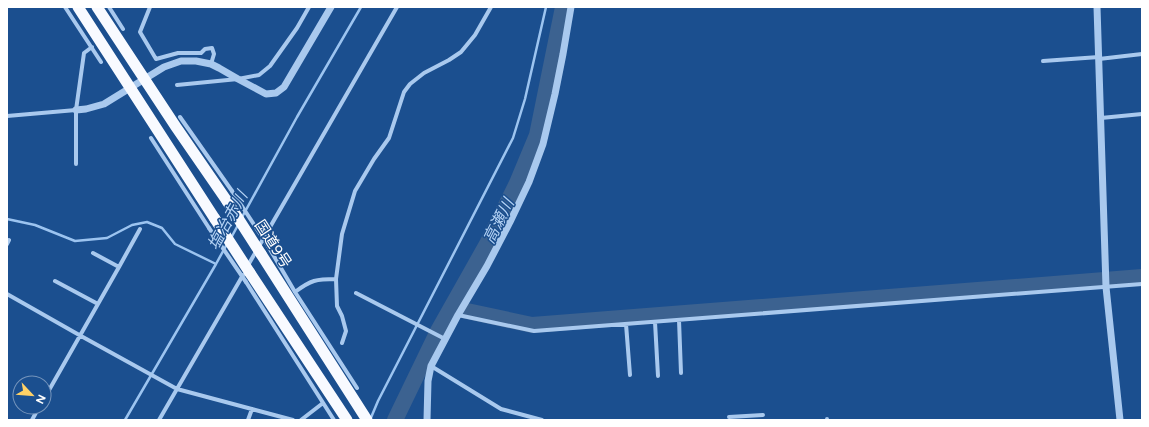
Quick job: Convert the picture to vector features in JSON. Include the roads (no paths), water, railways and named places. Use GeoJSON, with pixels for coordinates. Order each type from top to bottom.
{"type":"FeatureCollection","features":[{"type":"Feature","properties":{"kind":"highway"},"geometry":{"type":"LineString","coordinates":[[78,7],[92,35],[131,88],[187,174],[212,223],[338,414]]}},
{"type":"Feature","properties":{"kind":"highway","name":"国道9号"},"geometry":{"type":"LineString","coordinates":[[97,7],[144,78],[178,122],[229,196],[352,388],[365,417]]}},
{"type":"Feature","properties":{"kind":"street"},"geometry":{"type":"LineString","coordinates":[[65,7],[101,62]]}},
{"type":"Feature","properties":{"kind":"street"},"geometry":{"type":"LineString","coordinates":[[109,7],[123,29]]}},
{"type":"Feature","properties":{"kind":"street"},"geometry":{"type":"LineString","coordinates":[[150,7],[140,32],[156,58],[178,53],[201,53],[205,49],[212,48],[214,54],[211,64]]}},
{"type":"Feature","properties":{"kind":"street"},"geometry":{"type":"LineString","coordinates":[[178,85],[238,79],[259,75],[270,66],[297,28],[309,7]]}},
{"type":"Feature","properties":{"kind":"street"},"geometry":{"type":"LineString","coordinates":[[7,116],[86,109],[104,104],[131,88],[144,78],[164,67],[181,61],[196,61],[211,64],[266,94],[276,93],[284,87],[331,7]]}},
{"type":"Feature","properties":{"kind":"street"},"geometry":{"type":"LineString","coordinates":[[159,420],[397,7]]}},
{"type":"Feature","properties":{"kind":"street"},"geometry":{"type":"LineString","coordinates":[[342,343],[346,331],[342,316],[337,306],[336,279],[342,234],[355,191],[374,158],[389,138],[404,92],[410,84],[424,73],[461,52],[475,35],[492,7]]}},
{"type":"Feature","properties":{"kind":"street"},"geometry":{"type":"LineString","coordinates":[[427,420],[428,380],[431,366],[510,222],[529,182],[543,144],[564,54],[571,7]]}},
{"type":"Feature","properties":{"kind":"street"},"geometry":{"type":"LineString","coordinates":[[1097,7],[1106,287],[1120,420]]}},
{"type":"Feature","properties":{"kind":"street"},"geometry":{"type":"LineString","coordinates":[[82,32],[92,35]]}},
{"type":"Feature","properties":{"kind":"street"},"geometry":{"type":"LineString","coordinates":[[76,164],[76,110],[84,53],[92,47]]}},
{"type":"Feature","properties":{"kind":"street"},"geometry":{"type":"LineString","coordinates":[[1043,61],[1142,54]]}},
{"type":"Feature","properties":{"kind":"street"},"geometry":{"type":"LineString","coordinates":[[1101,118],[1142,114]]}},
{"type":"Feature","properties":{"kind":"street"},"geometry":{"type":"LineString","coordinates":[[178,122],[194,136],[229,196]]}},
{"type":"Feature","properties":{"kind":"street"},"geometry":{"type":"LineString","coordinates":[[178,122],[194,136]]}},
{"type":"Feature","properties":{"kind":"street"},"geometry":{"type":"LineString","coordinates":[[151,138],[185,191],[212,223]]}},
{"type":"Feature","properties":{"kind":"street"},"geometry":{"type":"LineString","coordinates":[[185,191],[187,174]]}},
{"type":"Feature","properties":{"kind":"street"},"geometry":{"type":"LineString","coordinates":[[52,385],[140,229]]}},
{"type":"Feature","properties":{"kind":"street"},"geometry":{"type":"LineString","coordinates":[[264,250],[295,292],[346,372],[352,388]]}},
{"type":"Feature","properties":{"kind":"street"},"geometry":{"type":"LineString","coordinates":[[93,253],[119,267]]}},
{"type":"Feature","properties":{"kind":"street"},"geometry":{"type":"LineString","coordinates":[[248,278],[326,408],[338,414]]}},
{"type":"Feature","properties":{"kind":"street"},"geometry":{"type":"LineString","coordinates":[[295,292],[307,283],[321,279],[336,279]]}},
{"type":"Feature","properties":{"kind":"street"},"geometry":{"type":"LineString","coordinates":[[55,281],[98,304]]}},
{"type":"Feature","properties":{"kind":"street"},"geometry":{"type":"LineString","coordinates":[[458,315],[534,331],[1142,284]]}},
{"type":"Feature","properties":{"kind":"street"},"geometry":{"type":"LineString","coordinates":[[356,293],[445,339]]}},
{"type":"Feature","properties":{"kind":"street"},"geometry":{"type":"LineString","coordinates":[[7,294],[177,389],[294,420]]}},
{"type":"Feature","properties":{"kind":"street"},"geometry":{"type":"LineString","coordinates":[[679,320],[681,373]]}},
{"type":"Feature","properties":{"kind":"street"},"geometry":{"type":"LineString","coordinates":[[654,322],[658,376]]}},
{"type":"Feature","properties":{"kind":"street"},"geometry":{"type":"LineString","coordinates":[[626,324],[630,375]]}},
{"type":"Feature","properties":{"kind":"street"},"geometry":{"type":"LineString","coordinates":[[431,366],[501,409],[542,420]]}},
{"type":"Feature","properties":{"kind":"street"},"geometry":{"type":"LineString","coordinates":[[346,372],[352,388]]}},
{"type":"Feature","properties":{"kind":"street"},"geometry":{"type":"LineString","coordinates":[[301,420],[323,403]]}},
{"type":"Feature","properties":{"kind":"street"},"geometry":{"type":"LineString","coordinates":[[326,408],[338,414]]}},
{"type":"Feature","properties":{"kind":"street"},"geometry":{"type":"LineString","coordinates":[[248,420],[252,409]]}},
{"type":"Feature","properties":{"kind":"street"},"geometry":{"type":"LineString","coordinates":[[729,417],[763,415]]}},
{"type":"Feature","properties":{"kind":"waterway","name":"塩冶赤川"},"geometry":{"type":"LineString","coordinates":[[241,219],[297,117],[361,7]]}},
{"type":"Feature","properties":{"kind":"waterway"},"geometry":{"type":"LineString","coordinates":[[370,420],[378,401],[513,138],[525,99],[546,7]]}},
{"type":"Feature","properties":{"kind":"waterway","name":"高瀬川"},"geometry":{"type":"LineString","coordinates":[[395,420],[438,331],[487,244],[517,183],[537,135],[563,7]]}},
{"type":"Feature","properties":{"kind":"waterway","name":"塩冶赤川"},"geometry":{"type":"LineString","coordinates":[[7,219],[35,225],[75,241],[107,238],[132,225],[147,222],[162,228],[175,244],[216,264],[227,244]]}},
{"type":"Feature","properties":{"kind":"waterway","name":"塩冶赤川"},"geometry":{"type":"LineString","coordinates":[[231,238],[238,225]]}},
{"type":"Feature","properties":{"kind":"waterway"},"geometry":{"type":"LineString","coordinates":[[125,420],[216,264]]}},
{"type":"Feature","properties":{"kind":"waterway"},"geometry":{"type":"LineString","coordinates":[[453,308],[532,325],[1142,277]]}}]}
